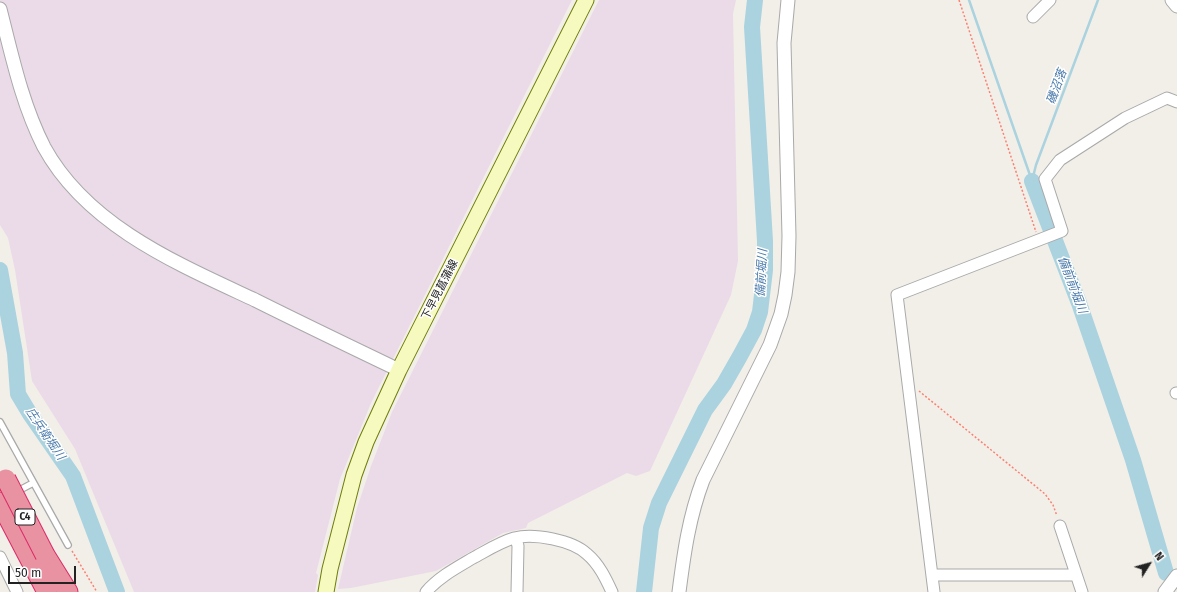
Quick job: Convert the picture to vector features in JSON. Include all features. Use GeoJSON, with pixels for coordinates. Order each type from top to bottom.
{"type":"FeatureCollection","features":[{"type":"Feature","properties":{"kind":"highway","name":"C4"},"geometry":{"type":"LineString","coordinates":[[0,467],[64,592]]}},
{"type":"Feature","properties":{"kind":"highway","name":"C4"},"geometry":{"type":"LineString","coordinates":[[0,501],[47,592]]}},
{"type":"Feature","properties":{"kind":"highway"},"geometry":{"type":"LineString","coordinates":[[16,534],[22,561],[38,592]]}},
{"type":"Feature","properties":{"kind":"highway"},"geometry":{"type":"LineString","coordinates":[[45,555],[68,592]]}},
{"type":"Feature","properties":{"kind":"main road","name":"下早見菖蒲線"},"geometry":{"type":"LineString","coordinates":[[326,592],[330,569],[354,475],[366,442],[399,370],[586,0]]}},
{"type":"Feature","properties":{"kind":"street"},"geometry":{"type":"LineString","coordinates":[[679,592],[685,542],[703,480],[770,345],[781,314],[785,295],[788,272],[789,236],[784,43],[788,0]]}},
{"type":"Feature","properties":{"kind":"street"},"geometry":{"type":"LineString","coordinates":[[1033,17],[1050,0]]}},
{"type":"Feature","properties":{"kind":"street"},"geometry":{"type":"LineString","coordinates":[[1172,0],[1177,6]]}},
{"type":"Feature","properties":{"kind":"street"},"geometry":{"type":"LineString","coordinates":[[0,9],[27,109],[45,147],[66,179],[96,210],[129,234],[168,259],[399,370]]}},
{"type":"Feature","properties":{"kind":"street"},"geometry":{"type":"LineString","coordinates":[[934,592],[897,295],[1062,231],[1045,179],[1060,160],[1125,118],[1167,98],[1177,102]]}},
{"type":"Feature","properties":{"kind":"street"},"geometry":{"type":"LineString","coordinates":[[1060,526],[1082,592]]}},
{"type":"Feature","properties":{"kind":"street"},"geometry":{"type":"LineString","coordinates":[[516,538],[518,546],[517,592]]}},
{"type":"Feature","properties":{"kind":"street"},"geometry":{"type":"LineString","coordinates":[[426,592],[445,574],[503,542],[516,538],[537,538],[562,541],[578,546],[597,564],[612,592]]}},
{"type":"Feature","properties":{"kind":"street"},"geometry":{"type":"LineString","coordinates":[[0,557],[17,592]]}},
{"type":"Feature","properties":{"kind":"street"},"geometry":{"type":"LineString","coordinates":[[932,575],[1076,575]]}},
{"type":"Feature","properties":{"kind":"street"},"geometry":{"type":"LineString","coordinates":[[1165,592],[1177,576]]}},
{"type":"Feature","properties":{"kind":"lane"},"geometry":{"type":"LineString","coordinates":[[0,422],[68,544]]}},
{"type":"Feature","properties":{"kind":"lane"},"geometry":{"type":"LineString","coordinates":[[0,501],[33,483]]}},
{"type":"Feature","properties":{"kind":"path"},"geometry":{"type":"LineString","coordinates":[[959,0],[1040,240]]}},
{"type":"Feature","properties":{"kind":"path"},"geometry":{"type":"LineString","coordinates":[[908,386],[912,386],[1045,494],[1054,505],[1060,526]]}},
{"type":"Feature","properties":{"kind":"path"},"geometry":{"type":"LineString","coordinates":[[68,544],[97,592]]}},
{"type":"Feature","properties":{"kind":"shaded area"},"geometry":{"type":"Polygon","coordinates":[[[0,0],[572,0],[371,403],[340,479],[316,573],[318,575],[315,592],[134,592],[75,449],[32,381],[15,270],[8,238],[0,225],[0,0]]]}},
{"type":"Feature","properties":{"kind":"shaded area"},"geometry":{"type":"Polygon","coordinates":[[[599,0],[736,0],[733,14],[738,261],[731,295],[650,471],[636,476],[627,473],[528,523],[526,528],[503,533],[436,571],[351,588],[338,589],[357,508],[371,466],[392,412],[599,0]]]}},
{"type":"Feature","properties":{"kind":"waterway","name":"備前堀川"},"geometry":{"type":"LineString","coordinates":[[644,592],[651,528],[659,503],[705,410],[724,384],[754,330],[760,312],[765,270],[765,241],[752,27],[755,0]]}},
{"type":"Feature","properties":{"kind":"waterway","name":"備前前堀川"},"geometry":{"type":"LineString","coordinates":[[969,0],[1032,181]]}},
{"type":"Feature","properties":{"kind":"waterway","name":"磯沼落"},"geometry":{"type":"LineString","coordinates":[[1032,181],[1036,165],[1098,0]]}},
{"type":"Feature","properties":{"kind":"waterway","name":"備前前堀川"},"geometry":{"type":"LineString","coordinates":[[1032,181],[1079,303],[1133,460],[1166,573]]}},
{"type":"Feature","properties":{"kind":"waterway","name":"庄兵衛堀川"},"geometry":{"type":"LineString","coordinates":[[0,270],[15,353],[18,394],[73,476],[117,592]]}}]}
